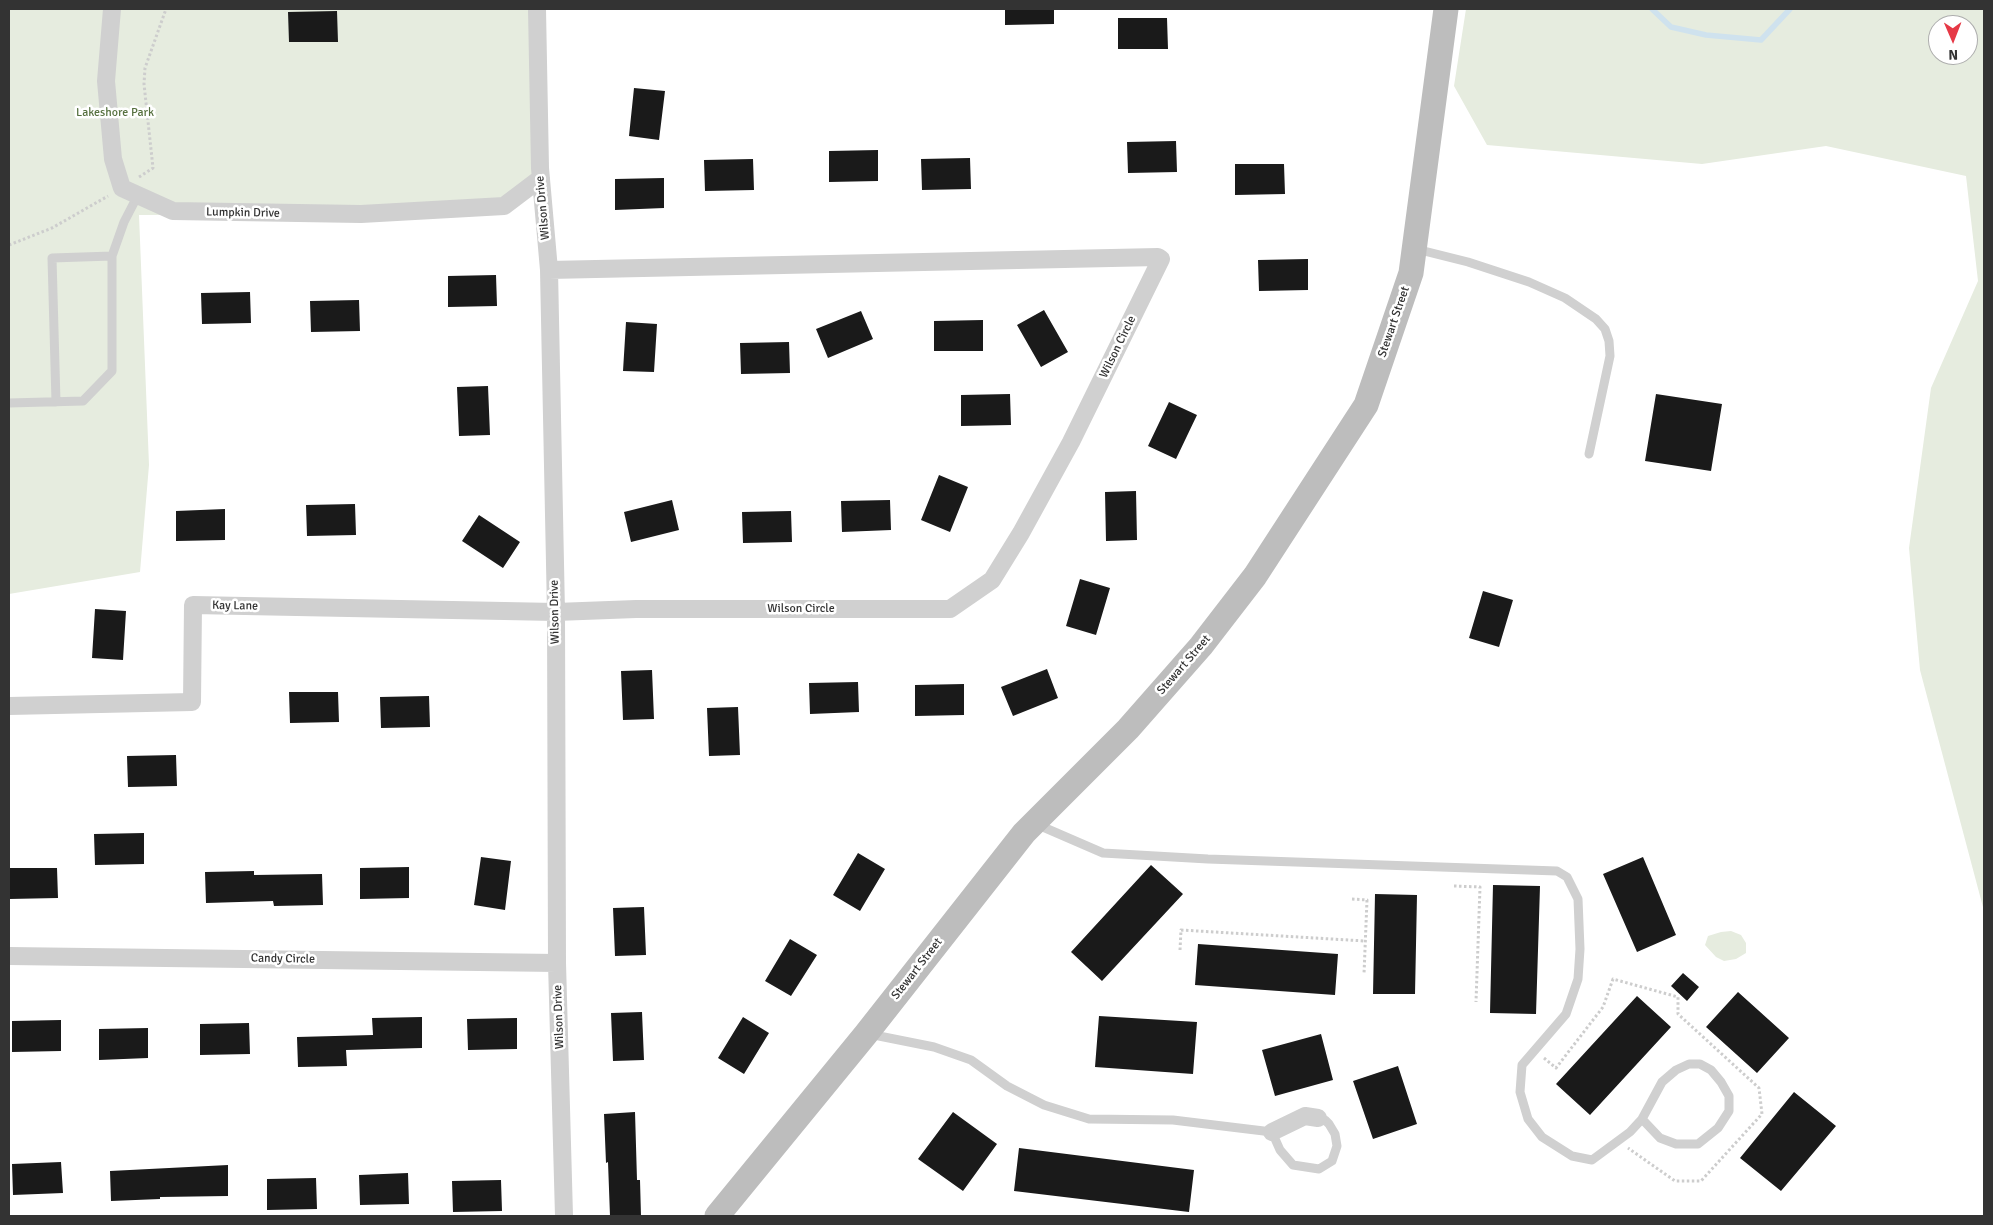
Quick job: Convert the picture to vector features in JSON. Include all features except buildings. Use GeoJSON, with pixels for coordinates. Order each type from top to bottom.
{"type":"FeatureCollection","features":[{"type":"Feature","properties":{"kind":"street","name":"Lumpkin Drive"},"geometry":{"type":"LineString","coordinates":[[112,9],[106,81],[113,159],[122,188],[173,211],[361,214],[504,206],[541,178]]}},
{"type":"Feature","properties":{"kind":"street","name":"Wilson Drive"},"geometry":{"type":"LineString","coordinates":[[537,9],[541,178],[549,270],[556,612],[557,962],[564,1216]]}},
{"type":"Feature","properties":{"kind":"street","name":"Stewart Street"},"geometry":{"type":"LineString","coordinates":[[716,1216],[866,1034],[1024,833],[1128,730],[1202,646],[1255,576],[1366,405],[1411,273],[1446,9]]}},
{"type":"Feature","properties":{"kind":"street","name":"Wilson Circle"},"geometry":{"type":"LineString","coordinates":[[549,270],[1148,257],[1158,257],[1161,259],[1071,442],[1021,533],[992,580],[950,609],[636,608],[556,612]]}},
{"type":"Feature","properties":{"kind":"street","name":"Kay Lane"},"geometry":{"type":"LineString","coordinates":[[9,706],[192,702],[193,605],[556,612]]}},
{"type":"Feature","properties":{"kind":"street","name":"Candy Circle"},"geometry":{"type":"LineString","coordinates":[[9,956],[557,962]]}},
{"type":"Feature","properties":{"kind":"street"},"geometry":{"type":"LineString","coordinates":[[1272,1132],[1305,1116],[1318,1118]]}},
{"type":"Feature","properties":{"kind":"lane"},"geometry":{"type":"LineString","coordinates":[[9,403],[83,401],[112,370],[112,256],[124,222],[138,195]]}},
{"type":"Feature","properties":{"kind":"lane"},"geometry":{"type":"LineString","coordinates":[[1414,248],[1468,262],[1530,282],[1565,298],[1596,319],[1605,329],[1609,341],[1610,356],[1589,454]]}},
{"type":"Feature","properties":{"kind":"lane"},"geometry":{"type":"LineString","coordinates":[[56,402],[52,258],[112,256]]}},
{"type":"Feature","properties":{"kind":"lane"},"geometry":{"type":"LineString","coordinates":[[1034,823],[1103,853],[1208,859],[1557,870],[1567,877],[1578,899],[1580,950],[1578,979],[1566,1014],[1522,1065],[1520,1092],[1528,1119],[1542,1137],[1572,1156],[1592,1160],[1619,1142],[1642,1119],[1662,1082],[1676,1070],[1688,1064],[1700,1064],[1710,1070],[1721,1082],[1729,1096],[1729,1111],[1718,1128],[1698,1144],[1676,1144],[1660,1138],[1642,1119]]}},
{"type":"Feature","properties":{"kind":"lane"},"geometry":{"type":"LineString","coordinates":[[866,1034],[934,1047],[970,1060],[1006,1086],[1044,1105],[1089,1119],[1173,1120],[1272,1132],[1280,1150],[1293,1165],[1319,1169],[1332,1161],[1337,1146],[1335,1134],[1329,1124],[1325,1120],[1318,1118]]}},
{"type":"Feature","properties":{"kind":"path"},"geometry":{"type":"LineString","coordinates":[[1454,886],[1480,887],[1476,1002]]}},
{"type":"Feature","properties":{"kind":"path"},"geometry":{"type":"LineString","coordinates":[[1352,899],[1367,900],[1364,974]]}},
{"type":"Feature","properties":{"kind":"path"},"geometry":{"type":"LineString","coordinates":[[1180,950],[1181,930],[1366,941]]}},
{"type":"Feature","properties":{"kind":"path"},"geometry":{"type":"LineString","coordinates":[[1535,1050],[1556,1068],[1603,1007],[1613,979],[1678,997],[1678,1014],[1759,1088],[1762,1114],[1701,1181],[1675,1181],[1619,1142]]}},
{"type":"Feature","properties":{"kind":"green space","name":"Lakeshore Park"},"geometry":{"type":"Polygon","coordinates":[[[9,9],[537,9],[541,178],[504,206],[361,214],[139,215],[149,465],[140,572],[9,594],[9,9]]]}},
{"type":"Feature","properties":{"kind":"green space"},"geometry":{"type":"Polygon","coordinates":[[[1466,9],[1984,9],[1984,911],[1920,670],[1909,548],[1931,388],[1978,281],[1966,176],[1826,146],[1702,164],[1487,145],[1454,86],[1466,9]]]}},
{"type":"Feature","properties":{"kind":"green space"},"geometry":{"type":"Polygon","coordinates":[[[1731,931],[1741,935],[1746,943],[1746,953],[1736,959],[1724,961],[1716,957],[1705,945],[1708,936],[1731,931]]]}},
{"type":"Feature","properties":{"kind":"waterway"},"geometry":{"type":"LineString","coordinates":[[1652,9],[1671,27],[1706,35],[1761,40],[1790,9]]}}]}
